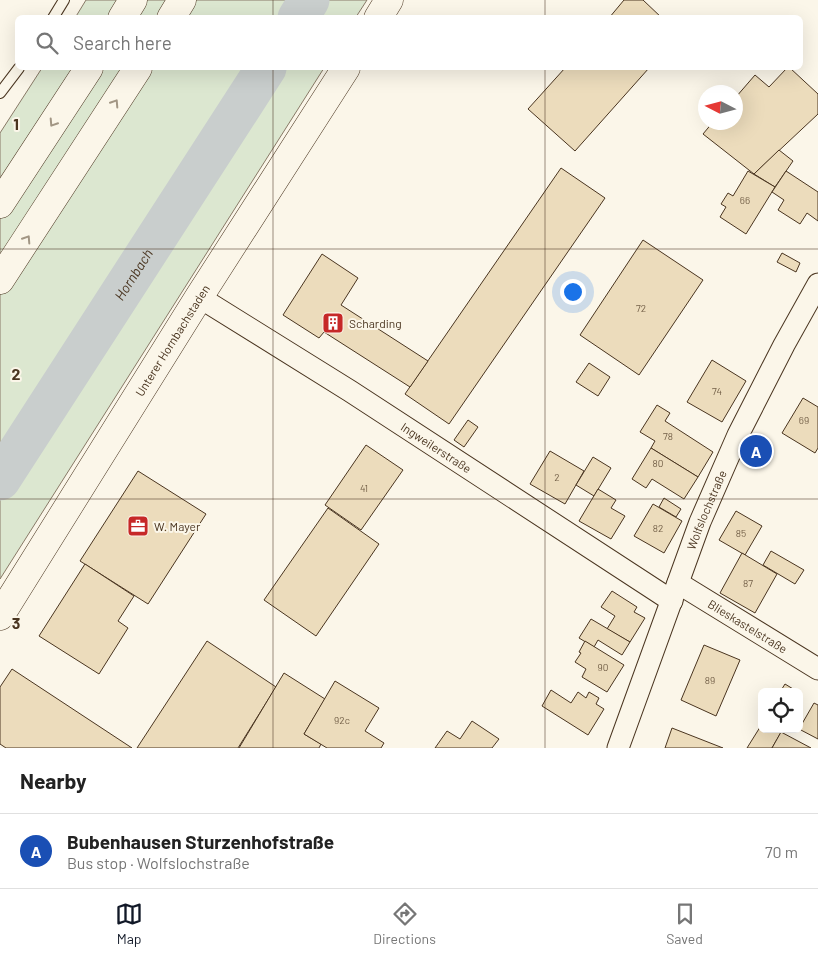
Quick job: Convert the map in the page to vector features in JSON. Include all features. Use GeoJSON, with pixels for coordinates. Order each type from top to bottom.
{"type":"FeatureCollection","features":[{"type":"Feature","properties":{"kind":"main road"},"geometry":{"type":"LineString","coordinates":[[124,15],[133,0]]}},
{"type":"Feature","properties":{"kind":"main road"},"geometry":{"type":"LineString","coordinates":[[172,15],[182,0]]}},
{"type":"Feature","properties":{"kind":"main road"},"geometry":{"type":"LineString","coordinates":[[380,15],[390,0]]}},
{"type":"Feature","properties":{"kind":"main road"},"geometry":{"type":"LineString","coordinates":[[0,204],[88,70]]}},
{"type":"Feature","properties":{"kind":"main road"},"geometry":{"type":"LineString","coordinates":[[0,280],[137,70]]}},
{"type":"Feature","properties":{"kind":"main road","name":"Unterer Hornbachstaden"},"geometry":{"type":"LineString","coordinates":[[0,616],[199,297],[345,70]]}},
{"type":"Feature","properties":{"kind":"street","name":"Wolfslochstraße"},"geometry":{"type":"LineString","coordinates":[[618,748],[700,522],[738,435],[818,284]]}},
{"type":"Feature","properties":{"kind":"street","name":"Ingweilerstraße"},"geometry":{"type":"LineString","coordinates":[[199,297],[675,592]]}},
{"type":"Feature","properties":{"kind":"street","name":"Blieskastelstraße"},"geometry":{"type":"LineString","coordinates":[[675,592],[818,669]]}},
{"type":"Feature","properties":{"kind":"lane"},"geometry":{"type":"LineString","coordinates":[[55,15],[64,0]]}},
{"type":"Feature","properties":{"kind":"lane"},"geometry":{"type":"LineString","coordinates":[[0,94],[18,70]]}},
{"type":"Feature","properties":{"kind":"green space"},"geometry":{"type":"Polygon","coordinates":[[[86,0],[367,0],[357,15],[77,15],[86,0]]]}},
{"type":"Feature","properties":{"kind":"green space"},"geometry":{"type":"Polygon","coordinates":[[[41,70],[323,70],[0,579],[0,133],[41,70]]]}},
{"type":"Feature","properties":{"kind":"building"},"geometry":{"type":"Polygon","coordinates":[[[624,0],[643,0],[659,15],[612,15],[624,0]]]}},
{"type":"Feature","properties":{"kind":"building"},"geometry":{"type":"Polygon","coordinates":[[[563,70],[647,70],[575,151],[528,109],[563,70]]]}},
{"type":"Feature","properties":{"kind":"building"},"geometry":{"type":"Polygon","coordinates":[[[785,70],[792,70],[818,94],[818,114],[754,174],[703,134],[706,130],[743,130],[743,89],[755,75],[769,87],[785,70]]]}},
{"type":"Feature","properties":{"kind":"building"},"geometry":{"type":"Polygon","coordinates":[[[779,150],[793,161],[775,187],[754,174],[779,150]]]}},
{"type":"Feature","properties":{"kind":"building"},"geometry":{"type":"Polygon","coordinates":[[[561,168],[605,198],[449,424],[405,394],[561,168]]]}},
{"type":"Feature","properties":{"kind":"building"},"geometry":{"type":"Polygon","coordinates":[[[748,171],[775,187],[746,234],[720,217],[726,207],[721,204],[728,193],[733,196],[748,171]]]}},
{"type":"Feature","properties":{"kind":"building"},"geometry":{"type":"Polygon","coordinates":[[[786,171],[818,192],[818,221],[807,213],[800,224],[778,210],[784,200],[772,192],[786,171]]]}},
{"type":"Feature","properties":{"kind":"building"},"geometry":{"type":"Polygon","coordinates":[[[643,240],[703,280],[639,375],[580,335],[643,240]]]}},
{"type":"Feature","properties":{"kind":"building"},"geometry":{"type":"Polygon","coordinates":[[[782,253],[800,263],[796,272],[777,262],[782,253]]]}},
{"type":"Feature","properties":{"kind":"building","name":"Scharding"},"geometry":{"type":"Polygon","coordinates":[[[322,254],[358,278],[341,305],[428,361],[410,387],[324,332],[319,338],[283,315],[322,254]]]}},
{"type":"Feature","properties":{"kind":"building"},"geometry":{"type":"Polygon","coordinates":[[[712,360],[746,381],[722,422],[687,402],[712,360]]]}},
{"type":"Feature","properties":{"kind":"building"},"geometry":{"type":"Polygon","coordinates":[[[589,363],[610,377],[598,396],[576,382],[589,363]]]}},
{"type":"Feature","properties":{"kind":"building"},"geometry":{"type":"Polygon","coordinates":[[[803,398],[818,407],[818,448],[815,453],[782,433],[803,398]]]}},
{"type":"Feature","properties":{"kind":"building"},"geometry":{"type":"Polygon","coordinates":[[[657,405],[670,413],[665,421],[713,452],[698,477],[651,448],[655,441],[640,432],[657,405]]]}},
{"type":"Feature","properties":{"kind":"building"},"geometry":{"type":"Polygon","coordinates":[[[468,420],[478,427],[464,447],[454,440],[468,420]]]}},
{"type":"Feature","properties":{"kind":"building"},"geometry":{"type":"Polygon","coordinates":[[[366,445],[403,470],[361,530],[325,505],[366,445]]]}},
{"type":"Feature","properties":{"kind":"building"},"geometry":{"type":"Polygon","coordinates":[[[651,448],[698,477],[684,499],[652,479],[646,488],[632,479],[651,448]]]}},
{"type":"Feature","properties":{"kind":"building"},"geometry":{"type":"Polygon","coordinates":[[[550,451],[584,471],[565,504],[530,484],[550,451]]]}},
{"type":"Feature","properties":{"kind":"building"},"geometry":{"type":"Polygon","coordinates":[[[593,457],[611,468],[594,496],[576,485],[593,457]]]}},
{"type":"Feature","properties":{"kind":"building"},"geometry":{"type":"Polygon","coordinates":[[[138,471],[206,514],[148,604],[80,561],[138,471]]]}},
{"type":"Feature","properties":{"kind":"building"},"geometry":{"type":"Polygon","coordinates":[[[598,489],[616,500],[611,508],[625,516],[611,539],[579,521],[598,489]]]}},
{"type":"Feature","properties":{"kind":"building"},"geometry":{"type":"Polygon","coordinates":[[[664,498],[681,509],[676,517],[659,507],[664,498]]]}},
{"type":"Feature","properties":{"kind":"building"},"geometry":{"type":"Polygon","coordinates":[[[653,504],[682,521],[664,553],[634,536],[653,504]]]}},
{"type":"Feature","properties":{"kind":"building"},"geometry":{"type":"Polygon","coordinates":[[[328,508],[379,544],[316,636],[264,600],[328,508]]]}},
{"type":"Feature","properties":{"kind":"building"},"geometry":{"type":"Polygon","coordinates":[[[736,511],[762,526],[745,555],[719,540],[736,511]]]}},
{"type":"Feature","properties":{"kind":"building"},"geometry":{"type":"Polygon","coordinates":[[[771,551],[804,570],[795,584],[763,565],[771,551]]]}},
{"type":"Feature","properties":{"kind":"building"},"geometry":{"type":"Polygon","coordinates":[[[742,553],[777,574],[755,613],[720,593],[742,553]]]}},
{"type":"Feature","properties":{"kind":"building"},"geometry":{"type":"Polygon","coordinates":[[[85,564],[134,596],[118,621],[128,628],[99,674],[39,636],[85,564]]]}},
{"type":"Feature","properties":{"kind":"building"},"geometry":{"type":"Polygon","coordinates":[[[612,591],[637,607],[634,612],[645,618],[630,642],[607,629],[615,616],[601,607],[612,591]]]}},
{"type":"Feature","properties":{"kind":"building"},"geometry":{"type":"Polygon","coordinates":[[[591,619],[630,642],[622,655],[598,640],[594,647],[579,638],[591,619]]]}},
{"type":"Feature","properties":{"kind":"building"},"geometry":{"type":"Polygon","coordinates":[[[207,641],[276,687],[238,748],[137,748],[207,641]]]}},
{"type":"Feature","properties":{"kind":"building"},"geometry":{"type":"Polygon","coordinates":[[[585,641],[624,665],[607,692],[582,677],[586,669],[575,662],[581,653],[579,652],[585,641]]]}},
{"type":"Feature","properties":{"kind":"building"},"geometry":{"type":"Polygon","coordinates":[[[704,645],[740,660],[716,716],[681,700],[704,645]]]}},
{"type":"Feature","properties":{"kind":"building"},"geometry":{"type":"Polygon","coordinates":[[[12,669],[132,748],[6,748],[0,744],[0,687],[12,669]]]}},
{"type":"Feature","properties":{"kind":"building"},"geometry":{"type":"Polygon","coordinates":[[[284,673],[325,699],[304,734],[321,744],[319,748],[239,748],[284,673]]]}},
{"type":"Feature","properties":{"kind":"building"},"geometry":{"type":"Polygon","coordinates":[[[335,681],[379,708],[365,731],[384,743],[381,748],[327,748],[304,734],[335,681]]]}},
{"type":"Feature","properties":{"kind":"building"},"geometry":{"type":"Polygon","coordinates":[[[785,684],[792,688],[782,688],[785,684]]]}},
{"type":"Feature","properties":{"kind":"building"},"geometry":{"type":"Polygon","coordinates":[[[551,690],[571,703],[578,692],[586,698],[589,692],[599,698],[596,704],[604,709],[588,735],[542,706],[551,690]]]}},
{"type":"Feature","properties":{"kind":"building"},"geometry":{"type":"Polygon","coordinates":[[[814,703],[818,705],[818,739],[803,731],[803,722],[814,703]]]}},
{"type":"Feature","properties":{"kind":"building"},"geometry":{"type":"Polygon","coordinates":[[[472,721],[499,739],[492,748],[435,748],[447,731],[460,739],[472,721]]]}},
{"type":"Feature","properties":{"kind":"building"},"geometry":{"type":"Polygon","coordinates":[[[672,728],[723,748],[665,748],[672,728]]]}},
{"type":"Feature","properties":{"kind":"building"},"geometry":{"type":"Polygon","coordinates":[[[758,730],[758,733],[781,733],[772,748],[747,748],[758,730]]]}},
{"type":"Feature","properties":{"kind":"building"},"geometry":{"type":"Polygon","coordinates":[[[780,733],[783,733],[811,748],[772,748],[780,733]]]}},
{"type":"Feature","properties":{"kind":"waterway","name":"Hornbach"},"geometry":{"type":"LineString","coordinates":[[300,15],[309,0]]}},
{"type":"Feature","properties":{"kind":"waterway","name":"Hornbach"},"geometry":{"type":"LineString","coordinates":[[0,480],[265,70]]}},
{"type":"Feature","properties":{"kind":"place","name":"Scharding"},"geometry":{"type":"Point","coordinates":[333,323]}},
{"type":"Feature","properties":{"kind":"place","name":"Bubenhausen Sturzenhofstraße"},"geometry":{"type":"Point","coordinates":[756,451]}},
{"type":"Feature","properties":{"kind":"place","name":"W. Mayer"},"geometry":{"type":"Point","coordinates":[138,526]}}]}
